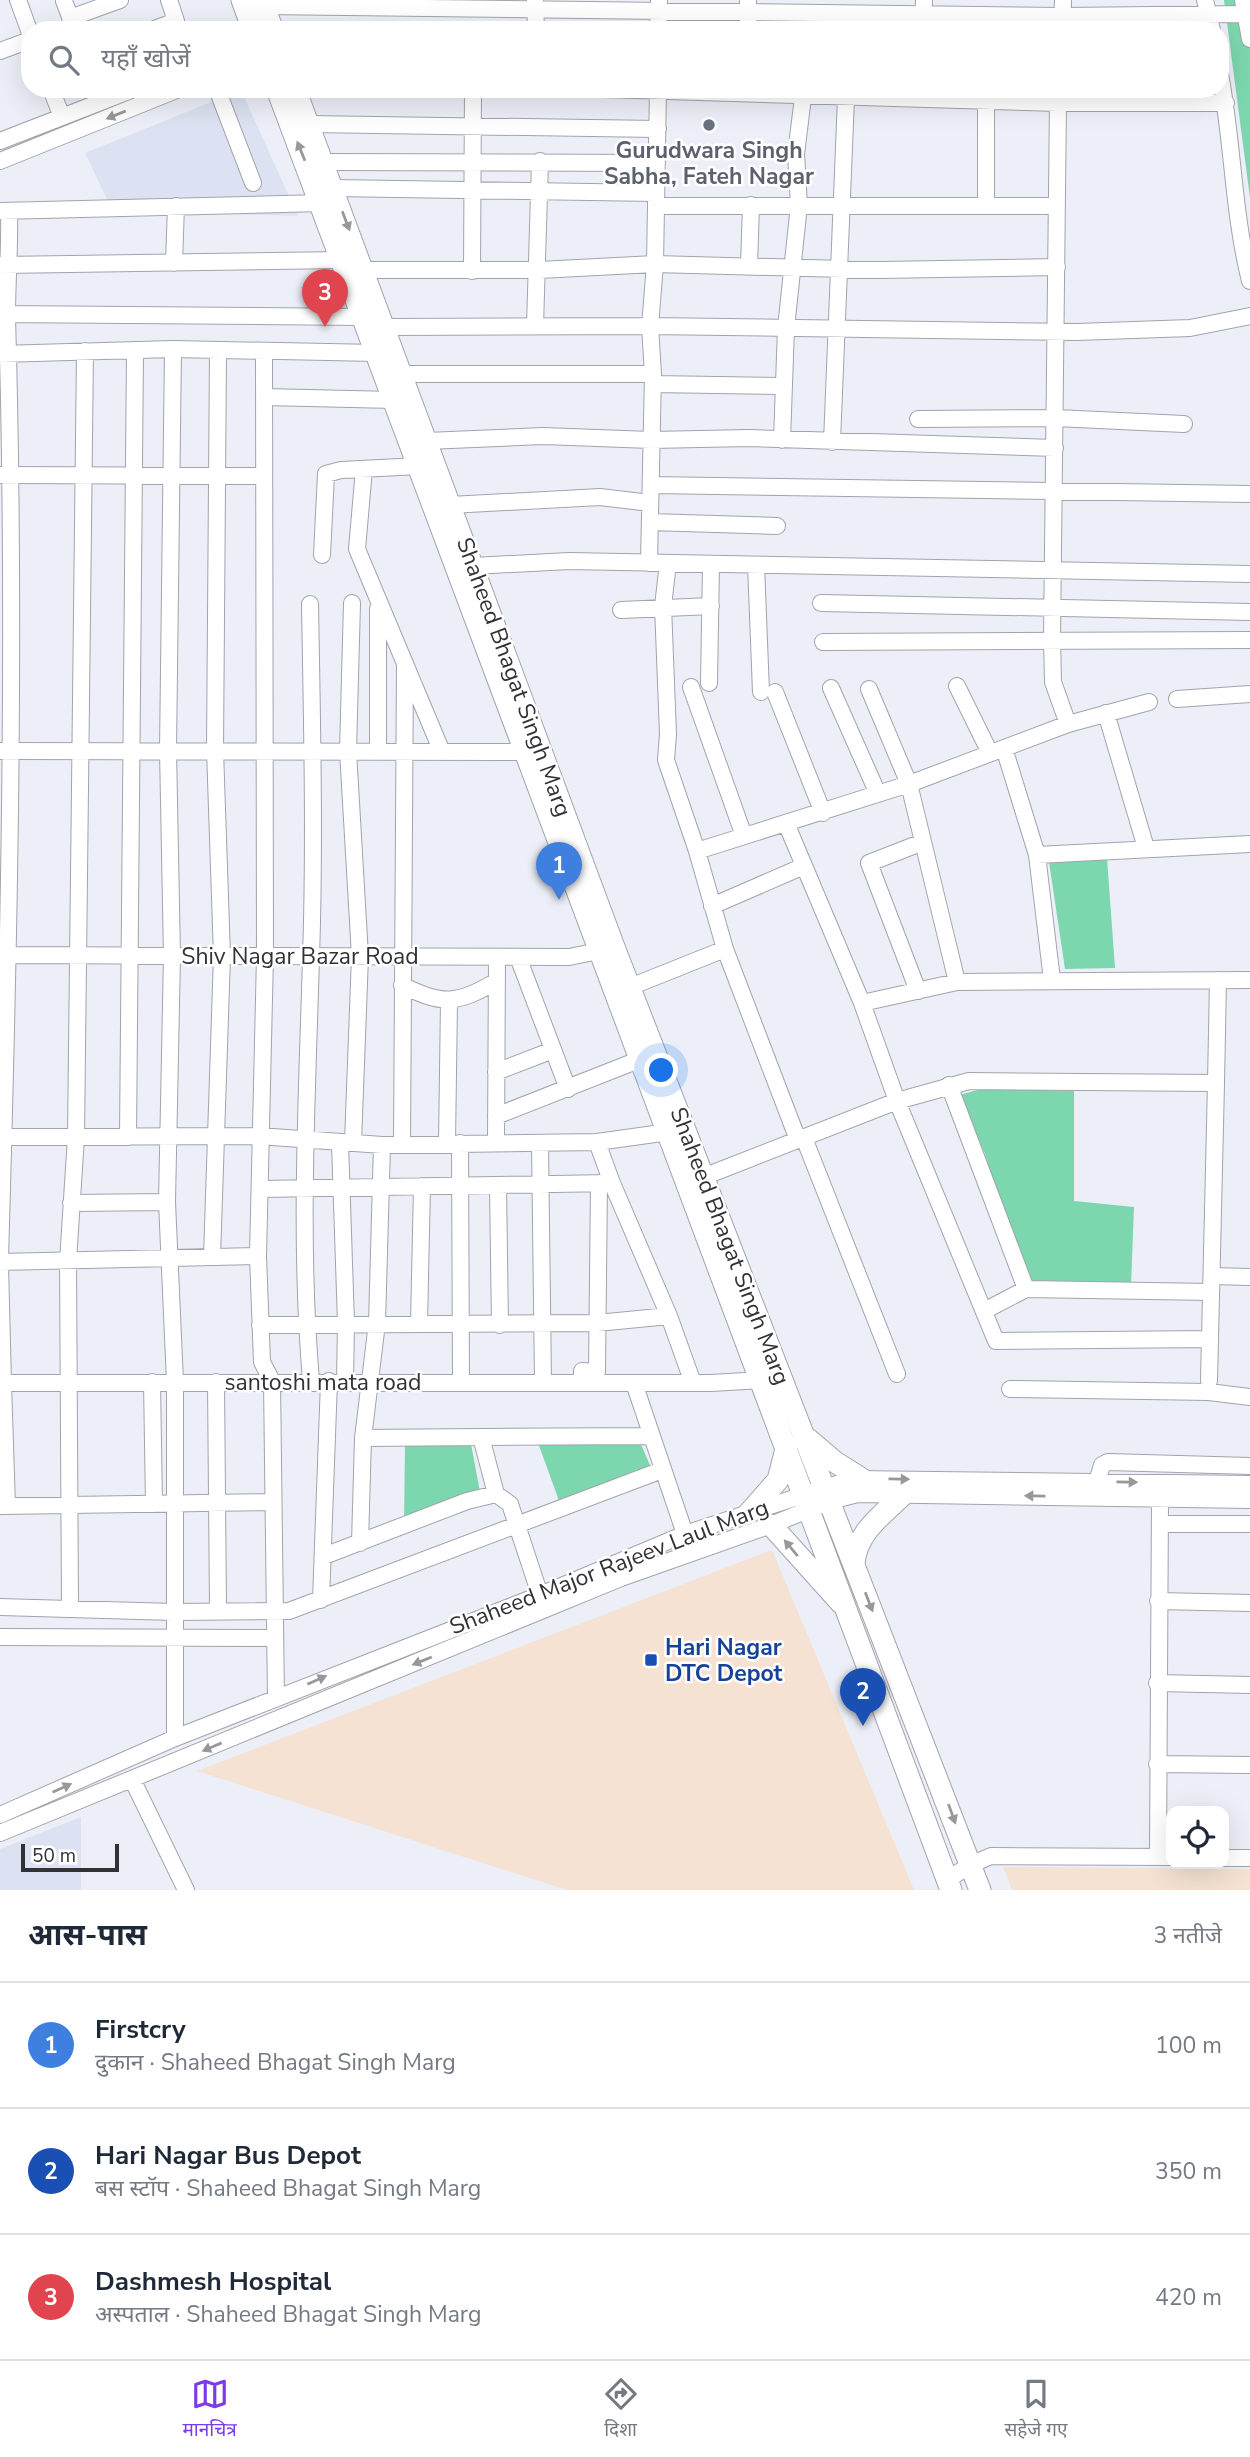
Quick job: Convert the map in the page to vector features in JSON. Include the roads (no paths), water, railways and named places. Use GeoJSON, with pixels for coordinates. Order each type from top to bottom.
{"type":"FeatureCollection","features":[{"type":"Feature","properties":{"kind":"main road"},"geometry":{"type":"LineString","coordinates":[[242,0],[250,21]]}},
{"type":"Feature","properties":{"kind":"main road"},"geometry":{"type":"LineString","coordinates":[[262,3],[269,21]]}},
{"type":"Feature","properties":{"kind":"main road","name":"Shaheed Bhagat Singh Marg"},"geometry":{"type":"LineString","coordinates":[[281,98],[364,270],[473,566],[607,949],[641,1059],[762,1380],[796,1441]]}},
{"type":"Feature","properties":{"kind":"main road","name":"Shaheed Bhagat Singh Marg"},"geometry":{"type":"LineString","coordinates":[[299,98],[323,162],[327,195],[343,260],[526,752],[607,949],[630,987],[703,1177],[818,1498],[845,1607],[949,1885]]}},
{"type":"Feature","properties":{"kind":"main road"},"geometry":{"type":"LineString","coordinates":[[749,1513],[778,1480],[796,1441],[862,1479]]}},
{"type":"Feature","properties":{"kind":"main road"},"geometry":{"type":"LineString","coordinates":[[854,1564],[856,1546],[863,1535],[903,1495]]}},
{"type":"Feature","properties":{"kind":"main road","name":"Shaheed Bhagat Singh Marg"},"geometry":{"type":"LineString","coordinates":[[818,1498],[854,1564],[980,1890]]}},
{"type":"Feature","properties":{"kind":"main road"},"geometry":{"type":"LineString","coordinates":[[771,1525],[845,1607]]}},
{"type":"Feature","properties":{"kind":"street"},"geometry":{"type":"LineString","coordinates":[[18,0],[26,21]]}},
{"type":"Feature","properties":{"kind":"street"},"geometry":{"type":"LineString","coordinates":[[78,21],[121,0]]}},
{"type":"Feature","properties":{"kind":"street"},"geometry":{"type":"LineString","coordinates":[[169,0],[176,21]]}},
{"type":"Feature","properties":{"kind":"street"},"geometry":{"type":"LineString","coordinates":[[64,1],[71,21]]}},
{"type":"Feature","properties":{"kind":"street"},"geometry":{"type":"LineString","coordinates":[[262,3],[748,5],[924,14],[1063,15],[1209,15],[1245,7],[1250,39]]}},
{"type":"Feature","properties":{"kind":"street"},"geometry":{"type":"LineString","coordinates":[[0,51],[21,43]]}},
{"type":"Feature","properties":{"kind":"street"},"geometry":{"type":"LineString","coordinates":[[55,98],[62,117]]}},
{"type":"Feature","properties":{"kind":"street"},"geometry":{"type":"LineString","coordinates":[[0,141],[62,117],[95,98]]}},
{"type":"Feature","properties":{"kind":"street"},"geometry":{"type":"LineString","coordinates":[[0,160],[156,98]]}},
{"type":"Feature","properties":{"kind":"street"},"geometry":{"type":"LineString","coordinates":[[220,98],[253,183]]}},
{"type":"Feature","properties":{"kind":"street"},"geometry":{"type":"LineString","coordinates":[[472,271],[473,98]]}},
{"type":"Feature","properties":{"kind":"street"},"geometry":{"type":"LineString","coordinates":[[649,563],[653,379],[650,326],[655,264],[657,98]]}},
{"type":"Feature","properties":{"kind":"street"},"geometry":{"type":"LineString","coordinates":[[782,440],[790,269],[799,205],[796,154],[803,98]]}},
{"type":"Feature","properties":{"kind":"street"},"geometry":{"type":"LineString","coordinates":[[832,442],[845,98]]}},
{"type":"Feature","properties":{"kind":"street"},"geometry":{"type":"LineString","coordinates":[[954,98],[986,102],[1034,98]]}},
{"type":"Feature","properties":{"kind":"street"},"geometry":{"type":"LineString","coordinates":[[1058,98],[1052,639],[1053,682],[1068,724]]}},
{"type":"Feature","properties":{"kind":"street"},"geometry":{"type":"LineString","coordinates":[[1106,98],[1226,103]]}},
{"type":"Feature","properties":{"kind":"street"},"geometry":{"type":"LineString","coordinates":[[1225,98],[1234,191],[1250,281]]}},
{"type":"Feature","properties":{"kind":"street"},"geometry":{"type":"LineString","coordinates":[[986,102],[986,205]]}},
{"type":"Feature","properties":{"kind":"street"},"geometry":{"type":"LineString","coordinates":[[309,124],[658,130]]}},
{"type":"Feature","properties":{"kind":"street"},"geometry":{"type":"LineString","coordinates":[[535,326],[540,161]]}},
{"type":"Feature","properties":{"kind":"street"},"geometry":{"type":"LineString","coordinates":[[323,162],[657,163]]}},
{"type":"Feature","properties":{"kind":"street"},"geometry":{"type":"LineString","coordinates":[[272,1502],[3,1506],[0,1227],[4,955],[5,211],[176,206],[327,195],[474,191],[540,192],[751,205],[1057,206]]}},
{"type":"Feature","properties":{"kind":"street"},"geometry":{"type":"LineString","coordinates":[[749,267],[751,205]]}},
{"type":"Feature","properties":{"kind":"street"},"geometry":{"type":"LineString","coordinates":[[174,263],[176,206]]}},
{"type":"Feature","properties":{"kind":"street"},"geometry":{"type":"LineString","coordinates":[[5,265],[343,260]]}},
{"type":"Feature","properties":{"kind":"street"},"geometry":{"type":"LineString","coordinates":[[364,270],[538,270],[655,264],[880,270],[1057,267]]}},
{"type":"Feature","properties":{"kind":"street"},"geometry":{"type":"LineString","coordinates":[[4,314],[364,317]]}},
{"type":"Feature","properties":{"kind":"street"},"geometry":{"type":"LineString","coordinates":[[385,327],[650,326],[1056,332],[1190,328],[1250,316]]}},
{"type":"Feature","properties":{"kind":"street"},"geometry":{"type":"LineString","coordinates":[[5,354],[173,349],[218,352],[377,353]]}},
{"type":"Feature","properties":{"kind":"street"},"geometry":{"type":"LineString","coordinates":[[173,349],[168,750],[173,956],[167,1202],[175,1382],[175,1738]]}},
{"type":"Feature","properties":{"kind":"street"},"geometry":{"type":"LineString","coordinates":[[70,1607],[68,1261],[76,1137],[85,351]]}},
{"type":"Feature","properties":{"kind":"street"},"geometry":{"type":"LineString","coordinates":[[128,1137],[135,351]]}},
{"type":"Feature","properties":{"kind":"street"},"geometry":{"type":"LineString","coordinates":[[212,1257],[222,956],[215,750],[218,352]]}},
{"type":"Feature","properties":{"kind":"street"},"geometry":{"type":"LineString","coordinates":[[264,352],[265,956],[258,1256],[262,1362],[272,1381],[275,1699]]}},
{"type":"Feature","properties":{"kind":"street"},"geometry":{"type":"LineString","coordinates":[[402,374],[653,379],[784,386]]}},
{"type":"Feature","properties":{"kind":"street"},"geometry":{"type":"LineString","coordinates":[[264,397],[395,400]]}},
{"type":"Feature","properties":{"kind":"street"},"geometry":{"type":"LineString","coordinates":[[918,419],[1056,418],[1184,424]]}},
{"type":"Feature","properties":{"kind":"street"},"geometry":{"type":"LineString","coordinates":[[427,440],[543,436],[652,440],[749,438],[1055,448]]}},
{"type":"Feature","properties":{"kind":"street"},"geometry":{"type":"LineString","coordinates":[[321,555],[326,474],[419,466]]}},
{"type":"Feature","properties":{"kind":"street"},"geometry":{"type":"LineString","coordinates":[[364,469],[357,549],[442,752]]}},
{"type":"Feature","properties":{"kind":"street"},"geometry":{"type":"LineString","coordinates":[[6,475],[263,476]]}},
{"type":"Feature","properties":{"kind":"street"},"geometry":{"type":"LineString","coordinates":[[651,485],[1250,494]]}},
{"type":"Feature","properties":{"kind":"street"},"geometry":{"type":"LineString","coordinates":[[450,505],[600,497],[650,503]]}},
{"type":"Feature","properties":{"kind":"street"},"geometry":{"type":"LineString","coordinates":[[650,522],[777,526]]}},
{"type":"Feature","properties":{"kind":"street"},"geometry":{"type":"LineString","coordinates":[[473,566],[569,561],[1250,574]]}},
{"type":"Feature","properties":{"kind":"street"},"geometry":{"type":"LineString","coordinates":[[668,563],[663,606],[668,733],[666,760],[697,851],[725,949],[897,1374]]}},
{"type":"Feature","properties":{"kind":"street"},"geometry":{"type":"LineString","coordinates":[[709,683],[711,564]]}},
{"type":"Feature","properties":{"kind":"street"},"geometry":{"type":"LineString","coordinates":[[756,565],[768,692],[823,813]]}},
{"type":"Feature","properties":{"kind":"street"},"geometry":{"type":"LineString","coordinates":[[378,600],[378,751]]}},
{"type":"Feature","properties":{"kind":"street"},"geometry":{"type":"LineString","coordinates":[[321,1600],[324,1482],[346,1323],[342,1189],[359,956],[348,751],[352,603]]}},
{"type":"Feature","properties":{"kind":"street"},"geometry":{"type":"LineString","coordinates":[[821,603],[1250,611]]}},
{"type":"Feature","properties":{"kind":"street"},"geometry":{"type":"LineString","coordinates":[[310,604],[311,956],[304,1138],[306,1326],[311,1381]]}},
{"type":"Feature","properties":{"kind":"street"},"geometry":{"type":"LineString","coordinates":[[621,610],[663,606],[711,606]]}},
{"type":"Feature","properties":{"kind":"street"},"geometry":{"type":"LineString","coordinates":[[823,642],[1250,640]]}},
{"type":"Feature","properties":{"kind":"street"},"geometry":{"type":"LineString","coordinates":[[402,1144],[401,985],[407,752],[405,663]]}},
{"type":"Feature","properties":{"kind":"street"},"geometry":{"type":"LineString","coordinates":[[957,686],[997,751],[1037,855],[1052,979]]}},
{"type":"Feature","properties":{"kind":"street"},"geometry":{"type":"LineString","coordinates":[[691,687],[744,836]]}},
{"type":"Feature","properties":{"kind":"street"},"geometry":{"type":"LineString","coordinates":[[831,688],[878,794]]}},
{"type":"Feature","properties":{"kind":"street"},"geometry":{"type":"LineString","coordinates":[[869,689],[909,784],[957,982]]}},
{"type":"Feature","properties":{"kind":"street"},"geometry":{"type":"LineString","coordinates":[[1177,699],[1250,694]]}},
{"type":"Feature","properties":{"kind":"street"},"geometry":{"type":"LineString","coordinates":[[697,851],[909,784],[1068,724],[1149,702]]}},
{"type":"Feature","properties":{"kind":"street"},"geometry":{"type":"LineString","coordinates":[[1107,713],[1146,848]]}},
{"type":"Feature","properties":{"kind":"street"},"geometry":{"type":"LineString","coordinates":[[4,751],[526,752]]}},
{"type":"Feature","properties":{"kind":"street"},"geometry":{"type":"LineString","coordinates":[[786,823],[862,1003],[897,1101],[996,1340],[1210,1339]]}},
{"type":"Feature","properties":{"kind":"street"},"geometry":{"type":"LineString","coordinates":[[918,991],[869,863],[923,842]]}},
{"type":"Feature","properties":{"kind":"street"},"geometry":{"type":"LineString","coordinates":[[1037,855],[1250,844]]}},
{"type":"Feature","properties":{"kind":"street"},"geometry":{"type":"LineString","coordinates":[[712,906],[804,866]]}},
{"type":"Feature","properties":{"kind":"street","name":"Shiv Nagar Bazar Road"},"geometry":{"type":"LineString","coordinates":[[4,955],[569,957],[607,949]]}},
{"type":"Feature","properties":{"kind":"street"},"geometry":{"type":"LineString","coordinates":[[630,987],[725,949]]}},
{"type":"Feature","properties":{"kind":"street"},"geometry":{"type":"LineString","coordinates":[[496,1143],[497,957]]}},
{"type":"Feature","properties":{"kind":"street"},"geometry":{"type":"LineString","coordinates":[[518,957],[568,1089]]}},
{"type":"Feature","properties":{"kind":"street"},"geometry":{"type":"LineString","coordinates":[[1209,1381],[1218,979]]}},
{"type":"Feature","properties":{"kind":"street"},"geometry":{"type":"LineString","coordinates":[[862,1003],[957,982],[1250,979]]}},
{"type":"Feature","properties":{"kind":"street"},"geometry":{"type":"LineString","coordinates":[[401,985],[430,999],[449,1001],[473,995],[496,981]]}},
{"type":"Feature","properties":{"kind":"street"},"geometry":{"type":"LineString","coordinates":[[449,1001],[453,1143],[460,1185],[461,1382]]}},
{"type":"Feature","properties":{"kind":"street"},"geometry":{"type":"LineString","coordinates":[[496,1072],[553,1049]]}},
{"type":"Feature","properties":{"kind":"street"},"geometry":{"type":"LineString","coordinates":[[496,1116],[641,1059]]}},
{"type":"Feature","properties":{"kind":"street"},"geometry":{"type":"LineString","coordinates":[[703,1177],[897,1101],[969,1081],[1216,1083]]}},
{"type":"Feature","properties":{"kind":"street"},"geometry":{"type":"LineString","coordinates":[[949,1085],[1026,1289]]}},
{"type":"Feature","properties":{"kind":"street"},"geometry":{"type":"LineString","coordinates":[[2,1137],[259,1136],[382,1145],[597,1142],[668,1132]]}},
{"type":"Feature","properties":{"kind":"street"},"geometry":{"type":"LineString","coordinates":[[582,1382],[582,1371],[597,1371],[605,1183],[597,1142]]}},
{"type":"Feature","properties":{"kind":"street"},"geometry":{"type":"LineString","coordinates":[[540,1143],[542,1382]]}},
{"type":"Feature","properties":{"kind":"street"},"geometry":{"type":"LineString","coordinates":[[360,1543],[363,1438],[377,1323],[383,1186],[382,1145]]}},
{"type":"Feature","properties":{"kind":"street"},"geometry":{"type":"LineString","coordinates":[[261,1189],[306,1191],[383,1186],[605,1183]]}},
{"type":"Feature","properties":{"kind":"street"},"geometry":{"type":"LineString","coordinates":[[605,1183],[668,1315],[692,1383]]}},
{"type":"Feature","properties":{"kind":"street"},"geometry":{"type":"LineString","coordinates":[[498,1185],[500,1325]]}},
{"type":"Feature","properties":{"kind":"street"},"geometry":{"type":"LineString","coordinates":[[419,1324],[422,1186]]}},
{"type":"Feature","properties":{"kind":"street"},"geometry":{"type":"LineString","coordinates":[[71,1203],[167,1202]]}},
{"type":"Feature","properties":{"kind":"street"},"geometry":{"type":"LineString","coordinates":[[0,1262],[258,1256]]}},
{"type":"Feature","properties":{"kind":"street"},"geometry":{"type":"LineString","coordinates":[[984,1311],[1026,1289],[1211,1284],[1250,1277]]}},
{"type":"Feature","properties":{"kind":"street"},"geometry":{"type":"LineString","coordinates":[[261,1325],[597,1323],[668,1315]]}},
{"type":"Feature","properties":{"kind":"street","name":"santoshi mata road"},"geometry":{"type":"LineString","coordinates":[[3,1383],[692,1383],[762,1380]]}},
{"type":"Feature","properties":{"kind":"street"},"geometry":{"type":"LineString","coordinates":[[152,1382],[154,1504]]}},
{"type":"Feature","properties":{"kind":"street"},"geometry":{"type":"LineString","coordinates":[[216,1382],[218,1609]]}},
{"type":"Feature","properties":{"kind":"street"},"geometry":{"type":"LineString","coordinates":[[634,1383],[685,1534]]}},
{"type":"Feature","properties":{"kind":"street"},"geometry":{"type":"LineString","coordinates":[[1010,1389],[1209,1392],[1250,1397]]}},
{"type":"Feature","properties":{"kind":"street"},"geometry":{"type":"LineString","coordinates":[[363,1438],[651,1436]]}},
{"type":"Feature","properties":{"kind":"street"},"geometry":{"type":"LineString","coordinates":[[481,1437],[496,1494],[510,1504],[540,1595]]}},
{"type":"Feature","properties":{"kind":"street"},"geometry":{"type":"LineString","coordinates":[[1097,1482],[1101,1465],[1108,1462],[1250,1466]]}},
{"type":"Feature","properties":{"kind":"street"},"geometry":{"type":"LineString","coordinates":[[0,1607],[174,1612],[218,1609],[289,1611],[662,1470]]}},
{"type":"Feature","properties":{"kind":"street","name":"Shaheed Major Rajeev Laul Marg"},"geometry":{"type":"LineString","coordinates":[[0,1833],[621,1578],[771,1525],[818,1498],[862,1479],[1250,1484]]}},
{"type":"Feature","properties":{"kind":"street"},"geometry":{"type":"LineString","coordinates":[[324,1556],[467,1501],[496,1494]]}},
{"type":"Feature","properties":{"kind":"street","name":"Shaheed Major Rajeev Laul Marg"},"geometry":{"type":"LineString","coordinates":[[0,1815],[175,1738],[337,1672],[540,1595],[685,1534],[783,1499],[858,1494],[1250,1500]]}},
{"type":"Feature","properties":{"kind":"street"},"geometry":{"type":"LineString","coordinates":[[949,1885],[970,1865],[991,1856],[1164,1857],[1157,1764],[1160,1499]]}},
{"type":"Feature","properties":{"kind":"street"},"geometry":{"type":"LineString","coordinates":[[1161,1524],[1250,1524]]}},
{"type":"Feature","properties":{"kind":"street"},"geometry":{"type":"LineString","coordinates":[[1158,1601],[1250,1603]]}},
{"type":"Feature","properties":{"kind":"street"},"geometry":{"type":"LineString","coordinates":[[0,1637],[273,1638]]}},
{"type":"Feature","properties":{"kind":"street"},"geometry":{"type":"LineString","coordinates":[[870,1677],[894,1664]]}},
{"type":"Feature","properties":{"kind":"street"},"geometry":{"type":"LineString","coordinates":[[1157,1683],[1250,1685]]}},
{"type":"Feature","properties":{"kind":"street"},"geometry":{"type":"LineString","coordinates":[[1157,1764],[1249,1765]]}},
{"type":"Feature","properties":{"kind":"street"},"geometry":{"type":"LineString","coordinates":[[132,1779],[187,1890]]}},
{"type":"Feature","properties":{"kind":"street"},"geometry":{"type":"LineString","coordinates":[[1229,1858],[1250,1858]]}},
{"type":"Feature","properties":{"kind":"place","name":"Gurudwara Singh Sabha, Fateh Nagar"},"geometry":{"type":"Point","coordinates":[709,125]}},
{"type":"Feature","properties":{"kind":"place","name":"Dashmesh Hospital"},"geometry":{"type":"Point","coordinates":[325,327]}},
{"type":"Feature","properties":{"kind":"place","name":"Firstcry"},"geometry":{"type":"Point","coordinates":[559,900]}},
{"type":"Feature","properties":{"kind":"place","name":"Hari Nagar DTC Depot"},"geometry":{"type":"Point","coordinates":[651,1660]}},
{"type":"Feature","properties":{"kind":"place","name":"Hari Nagar Bus Depot"},"geometry":{"type":"Point","coordinates":[863,1726]}}]}
